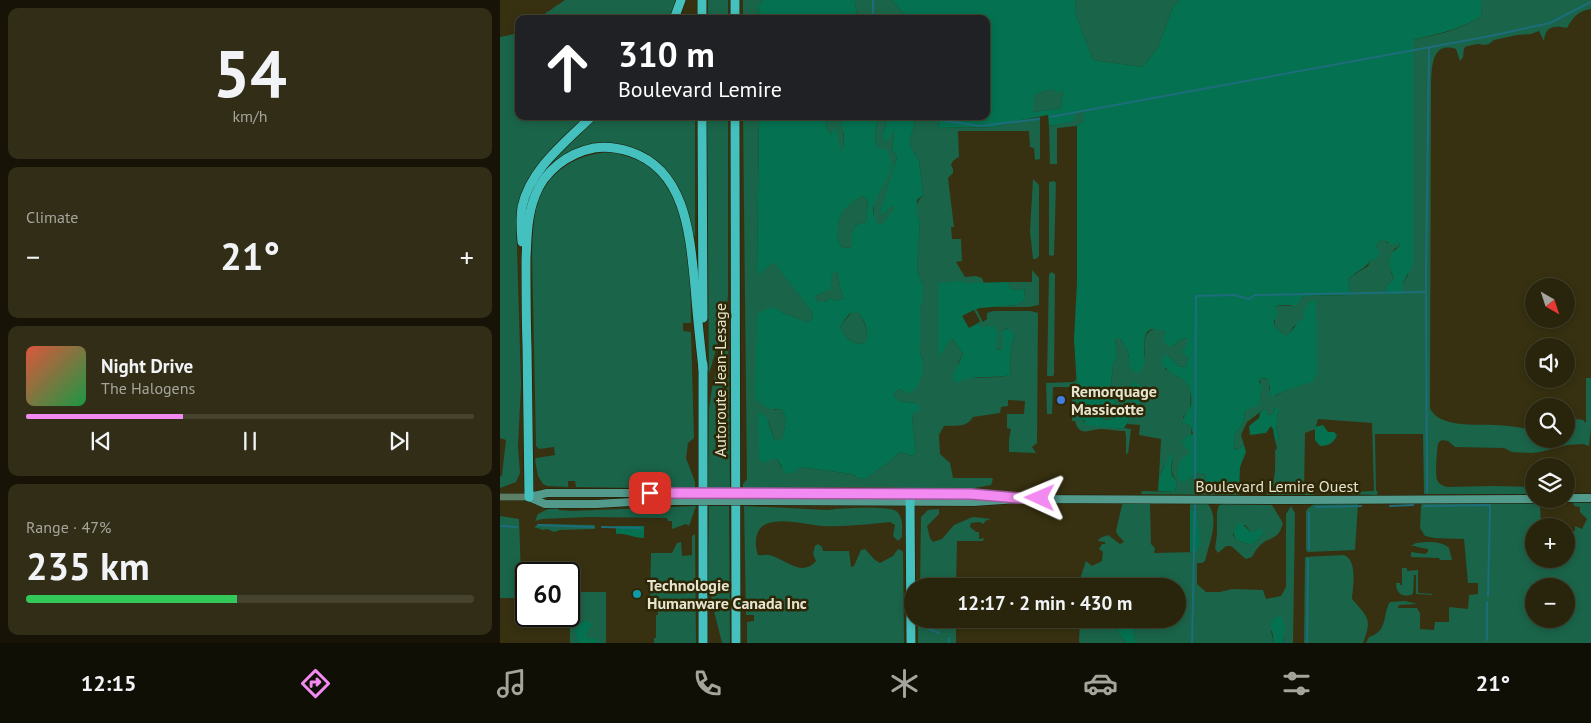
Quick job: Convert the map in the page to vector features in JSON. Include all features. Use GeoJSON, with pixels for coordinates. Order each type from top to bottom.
{"type":"FeatureCollection","features":[{"type":"Feature","properties":{"kind":"highway"},"geometry":{"type":"LineString","coordinates":[[675,15],[681,0]]}},
{"type":"Feature","properties":{"kind":"highway"},"geometry":{"type":"LineString","coordinates":[[702,0],[702,15]]}},
{"type":"Feature","properties":{"kind":"highway"},"geometry":{"type":"LineString","coordinates":[[735,0],[735,15]]}},
{"type":"Feature","properties":{"kind":"highway"},"geometry":{"type":"LineString","coordinates":[[526,290],[521,224],[522,206],[526,194],[540,170],[588,120]]}},
{"type":"Feature","properties":{"kind":"highway","name":"Autoroute Jean-Lesage"},"geometry":{"type":"LineString","coordinates":[[702,120],[703,643]]}},
{"type":"Feature","properties":{"kind":"highway","name":"Autoroute Jean-Lesage"},"geometry":{"type":"LineString","coordinates":[[735,120],[736,643]]}},
{"type":"Feature","properties":{"kind":"highway"},"geometry":{"type":"LineString","coordinates":[[529,497],[526,290],[529,217],[534,197],[546,176],[563,161],[588,150],[612,148],[636,154],[652,163],[664,175],[676,194],[685,216],[690,238],[703,369]]}},
{"type":"Feature","properties":{"kind":"highway"},"geometry":{"type":"LineString","coordinates":[[910,498],[911,643]]}},
{"type":"Feature","properties":{"kind":"main road","name":"Boulevard Lemire Ouest"},"geometry":{"type":"LineString","coordinates":[[529,497],[547,493],[678,497],[910,498],[974,502],[1019,498]]}},
{"type":"Feature","properties":{"kind":"main road","name":"Boulevard Lemire Ouest"},"geometry":{"type":"LineString","coordinates":[[910,498],[971,494],[1019,498],[1300,500],[1525,498]]}},
{"type":"Feature","properties":{"kind":"main road"},"geometry":{"type":"LineString","coordinates":[[500,497],[529,497]]}},
{"type":"Feature","properties":{"kind":"main road"},"geometry":{"type":"LineString","coordinates":[[1575,498],[1591,498]]}},
{"type":"Feature","properties":{"kind":"green space"},"geometry":{"type":"Polygon","coordinates":[[[565,0],[676,0],[670,15],[543,15],[565,0]]]}},
{"type":"Feature","properties":{"kind":"green space"},"geometry":{"type":"Polygon","coordinates":[[[708,0],[728,0],[728,15],[708,15],[708,0]]]}},
{"type":"Feature","properties":{"kind":"green space"},"geometry":{"type":"Polygon","coordinates":[[[743,0],[763,0],[758,7],[759,15],[743,15],[743,0]]]}},
{"type":"Feature","properties":{"kind":"green space"},"geometry":{"type":"Polygon","coordinates":[[[763,0],[851,0],[855,1],[857,15],[759,15],[758,7],[763,0]]]}},
{"type":"Feature","properties":{"kind":"green space"},"geometry":{"type":"Polygon","coordinates":[[[851,0],[892,0],[905,15],[857,15],[855,2],[851,0]]]}},
{"type":"Feature","properties":{"kind":"green space"},"geometry":{"type":"Polygon","coordinates":[[[892,0],[1075,0],[1076,15],[1093,60],[1143,67],[1158,47],[1174,5],[1180,0],[1482,0],[1481,16],[1473,21],[1448,31],[1413,40],[1413,264],[1402,285],[1403,294],[1387,294],[1386,287],[1394,278],[1390,265],[1391,256],[1400,246],[1399,243],[1393,245],[1383,240],[1379,241],[1376,248],[1380,253],[1377,259],[1371,260],[1348,280],[1350,295],[1304,296],[1296,305],[1280,305],[1275,307],[1278,314],[1274,321],[1275,326],[1284,335],[1289,334],[1299,321],[1305,318],[1303,313],[1308,303],[1313,300],[1316,302],[1317,372],[1314,381],[1273,397],[1270,395],[1268,380],[1260,379],[1259,382],[1262,386],[1259,405],[1245,411],[1243,423],[1235,434],[1234,448],[1237,450],[1244,445],[1246,452],[1240,467],[1239,493],[1201,492],[1206,475],[1196,473],[1186,481],[1181,482],[1179,479],[1179,467],[1183,457],[1191,453],[1182,441],[1187,436],[1193,434],[1191,427],[1183,422],[1191,404],[1191,394],[1186,382],[1166,369],[1161,362],[1163,357],[1168,355],[1180,367],[1186,366],[1188,357],[1182,352],[1187,344],[1187,338],[1180,340],[1172,347],[1168,346],[1163,340],[1166,332],[1156,329],[1149,330],[1145,340],[1144,363],[1142,369],[1135,373],[1129,365],[1128,354],[1124,344],[1120,338],[1115,338],[1117,356],[1113,365],[1111,385],[1116,405],[1102,419],[1111,420],[1117,413],[1125,402],[1134,381],[1140,385],[1142,402],[1139,404],[1135,403],[1129,398],[1130,416],[1123,429],[1085,425],[1085,420],[1079,420],[1074,339],[1077,283],[1077,126],[1084,121],[1084,110],[1077,111],[1073,121],[1049,126],[1048,115],[995,127],[939,128],[938,120],[990,120],[990,15],[905,15],[892,0]],[[1053,89],[1034,94],[1033,112],[1061,108],[1063,90],[1058,93],[1053,89]]]}},
{"type":"Feature","properties":{"kind":"green space"},"geometry":{"type":"Polygon","coordinates":[[[1075,0],[1180,0],[1174,5],[1158,47],[1143,67],[1093,60],[1076,15],[1075,0]]]}},
{"type":"Feature","properties":{"kind":"green space"},"geometry":{"type":"Polygon","coordinates":[[[1482,0],[1591,0],[1591,9],[1576,15],[1567,28],[1554,27],[1548,30],[1544,41],[1539,31],[1494,40],[1485,45],[1467,46],[1464,48],[1463,57],[1460,61],[1456,49],[1448,47],[1442,49],[1435,56],[1431,82],[1430,408],[1434,414],[1449,422],[1525,428],[1525,448],[1555,448],[1532,453],[1512,452],[1504,448],[1455,447],[1448,441],[1442,440],[1438,443],[1436,467],[1437,480],[1441,485],[1447,487],[1525,487],[1525,494],[1424,494],[1423,434],[1375,434],[1377,495],[1350,494],[1351,492],[1374,491],[1372,423],[1318,419],[1315,429],[1305,433],[1304,491],[1315,491],[1314,495],[1267,495],[1275,473],[1275,451],[1277,448],[1275,441],[1279,439],[1276,426],[1279,410],[1275,407],[1273,414],[1267,415],[1263,410],[1247,422],[1241,435],[1244,445],[1237,450],[1234,447],[1235,434],[1243,423],[1245,411],[1261,395],[1260,379],[1270,382],[1269,390],[1276,396],[1307,383],[1316,336],[1316,302],[1305,319],[1293,327],[1290,334],[1284,335],[1275,326],[1275,307],[1293,305],[1304,296],[1349,295],[1348,280],[1368,266],[1379,241],[1383,239],[1387,243],[1399,243],[1400,246],[1394,249],[1391,272],[1394,278],[1386,287],[1402,285],[1408,275],[1413,40],[1465,25],[1481,16],[1482,0]]]}},
{"type":"Feature","properties":{"kind":"green space"},"geometry":{"type":"Polygon","coordinates":[[[515,34],[515,120],[581,120],[540,162],[526,183],[518,205],[516,215],[521,384],[518,447],[520,473],[516,482],[500,488],[506,440],[500,438],[500,37],[515,34]]]}},
{"type":"Feature","properties":{"kind":"green space"},"geometry":{"type":"Polygon","coordinates":[[[1053,89],[1063,90],[1061,108],[1033,112],[1033,94],[1053,89]]]}},
{"type":"Feature","properties":{"kind":"green space"},"geometry":{"type":"Polygon","coordinates":[[[1084,109],[1084,121],[1077,126],[1057,128],[1057,164],[1050,164],[1049,126],[1059,123],[1084,109]]]}},
{"type":"Feature","properties":{"kind":"green space"},"geometry":{"type":"Polygon","coordinates":[[[1040,117],[1040,159],[1035,160],[1034,148],[1030,147],[1029,131],[958,131],[959,157],[952,162],[953,173],[948,178],[954,227],[951,227],[952,239],[961,239],[962,261],[956,262],[965,277],[976,276],[982,278],[984,283],[938,284],[938,356],[952,338],[963,354],[958,363],[965,378],[1010,375],[1011,346],[1015,335],[1007,328],[1003,332],[1003,349],[996,350],[994,327],[980,327],[978,323],[980,321],[974,310],[976,309],[983,322],[987,319],[987,313],[993,311],[1031,311],[1038,313],[1037,443],[1032,447],[1036,453],[1009,452],[1011,429],[1007,428],[1007,414],[1024,414],[1025,401],[1008,400],[1008,406],[1001,407],[1000,413],[973,417],[967,423],[961,425],[944,426],[939,435],[940,454],[950,463],[953,478],[991,478],[993,479],[991,485],[969,489],[743,488],[743,484],[747,479],[743,120],[759,120],[757,274],[774,261],[813,316],[807,322],[781,312],[774,410],[781,409],[785,416],[785,424],[782,440],[775,441],[768,420],[774,458],[778,460],[781,467],[799,467],[852,474],[858,478],[865,479],[900,452],[913,456],[916,452],[912,418],[916,403],[899,401],[894,396],[895,392],[901,389],[905,393],[910,393],[923,362],[920,350],[920,309],[923,302],[923,286],[917,270],[920,221],[916,211],[917,204],[923,195],[919,160],[911,148],[910,139],[915,120],[938,120],[939,128],[995,127],[1040,117]]]}},
{"type":"Feature","properties":{"kind":"green space"},"geometry":{"type":"Polygon","coordinates":[[[594,120],[695,120],[695,236],[693,235],[678,188],[672,178],[655,160],[633,148],[595,144],[585,146],[563,156],[527,212],[524,211],[535,180],[594,120]]]}},
{"type":"Feature","properties":{"kind":"green space"},"geometry":{"type":"Polygon","coordinates":[[[707,120],[728,120],[728,295],[726,315],[709,374],[707,120]]]}},
{"type":"Feature","properties":{"kind":"green space"},"geometry":{"type":"Polygon","coordinates":[[[759,120],[826,120],[827,129],[832,134],[834,128],[837,132],[840,151],[843,148],[844,135],[840,120],[877,120],[875,137],[878,148],[887,150],[891,164],[889,174],[878,195],[873,210],[879,225],[883,224],[894,208],[892,205],[882,216],[881,210],[897,157],[892,150],[894,133],[892,130],[890,137],[884,142],[883,134],[887,120],[915,120],[910,139],[911,148],[919,160],[923,195],[917,200],[917,216],[920,221],[917,270],[923,286],[923,302],[920,309],[920,350],[923,373],[916,388],[910,393],[905,393],[901,389],[895,392],[894,396],[899,401],[916,403],[920,407],[919,412],[914,411],[912,418],[916,452],[913,456],[900,452],[865,479],[858,478],[852,474],[799,467],[794,473],[785,473],[778,460],[774,458],[764,463],[759,459],[758,413],[766,416],[775,441],[782,439],[785,416],[781,409],[767,407],[755,398],[757,314],[768,308],[776,308],[781,312],[807,322],[813,316],[812,312],[774,262],[757,275],[759,120]],[[863,196],[848,206],[842,213],[838,223],[838,239],[843,248],[852,247],[852,233],[856,225],[866,222],[868,201],[863,196]],[[837,272],[832,273],[831,289],[815,296],[818,302],[824,302],[831,298],[837,301],[844,298],[837,272]],[[858,312],[849,314],[840,327],[849,339],[862,344],[867,340],[867,332],[858,312]]]}},
{"type":"Feature","properties":{"kind":"green space"},"geometry":{"type":"Polygon","coordinates":[[[826,120],[840,120],[843,131],[843,149],[840,151],[832,134],[827,129],[826,120]]]}},
{"type":"Feature","properties":{"kind":"green space"},"geometry":{"type":"Polygon","coordinates":[[[877,120],[887,120],[883,134],[892,129],[894,133],[892,150],[897,157],[883,215],[892,204],[894,208],[883,225],[879,225],[874,218],[874,201],[880,191],[878,148],[875,137],[877,120]]]}},
{"type":"Feature","properties":{"kind":"green space"},"geometry":{"type":"Polygon","coordinates":[[[609,152],[635,159],[658,174],[668,188],[682,224],[689,266],[691,306],[691,323],[683,323],[683,331],[691,332],[694,438],[688,443],[686,458],[695,482],[695,489],[576,487],[575,481],[568,481],[568,487],[547,486],[543,484],[538,476],[536,458],[555,455],[554,447],[539,449],[536,446],[532,250],[537,204],[548,182],[565,166],[586,156],[609,152]]]}},
{"type":"Feature","properties":{"kind":"green space"},"geometry":{"type":"Polygon","coordinates":[[[1033,179],[1039,185],[1039,256],[1036,259],[1033,259],[1030,231],[1033,179]]]}},
{"type":"Feature","properties":{"kind":"green space"},"geometry":{"type":"Polygon","coordinates":[[[1054,181],[1056,183],[1054,255],[1052,256],[1049,255],[1049,182],[1054,181]]]}},
{"type":"Feature","properties":{"kind":"green space"},"geometry":{"type":"Polygon","coordinates":[[[863,196],[868,201],[866,222],[856,225],[852,233],[852,247],[843,248],[838,239],[838,223],[848,205],[863,196]]]}},
{"type":"Feature","properties":{"kind":"green space"},"geometry":{"type":"Polygon","coordinates":[[[1032,270],[1039,278],[1039,305],[1029,307],[994,307],[1017,305],[1025,299],[1024,288],[1019,290],[1011,289],[1008,282],[1032,282],[1032,270]]]}},
{"type":"Feature","properties":{"kind":"green space"},"geometry":{"type":"Polygon","coordinates":[[[832,272],[837,272],[844,298],[837,301],[831,298],[824,302],[818,302],[815,296],[830,289],[832,272]]]}},
{"type":"Feature","properties":{"kind":"green space"},"geometry":{"type":"Polygon","coordinates":[[[1051,272],[1055,274],[1054,374],[1053,376],[1047,376],[1049,275],[1051,272]]]}},
{"type":"Feature","properties":{"kind":"green space"},"geometry":{"type":"Polygon","coordinates":[[[961,281],[964,283],[1008,282],[1011,289],[1019,290],[1024,288],[1025,299],[1017,305],[980,308],[962,316],[969,328],[978,323],[981,327],[994,326],[998,333],[996,350],[1003,349],[1002,332],[1008,328],[1015,335],[1011,346],[1010,375],[975,378],[956,383],[952,377],[963,354],[952,338],[938,358],[938,283],[961,281]]]}},
{"type":"Feature","properties":{"kind":"green space"},"geometry":{"type":"Polygon","coordinates":[[[858,311],[867,333],[867,341],[862,344],[849,339],[840,327],[850,314],[858,311]]]}},
{"type":"Feature","properties":{"kind":"green space"},"geometry":{"type":"Polygon","coordinates":[[[728,328],[730,489],[708,489],[709,408],[712,388],[728,328]]]}},
{"type":"Feature","properties":{"kind":"green space"},"geometry":{"type":"Polygon","coordinates":[[[1157,328],[1166,332],[1172,347],[1180,340],[1187,338],[1188,357],[1186,366],[1180,367],[1168,355],[1165,369],[1187,382],[1191,388],[1190,410],[1183,417],[1187,425],[1191,427],[1191,453],[1185,481],[1196,473],[1206,475],[1201,492],[1239,493],[1240,495],[1141,494],[1142,491],[1175,492],[1177,482],[1172,471],[1173,460],[1164,466],[1159,477],[1161,439],[1139,435],[1140,425],[1127,424],[1131,412],[1128,401],[1130,387],[1125,402],[1111,420],[1102,419],[1116,405],[1111,385],[1113,365],[1117,356],[1115,338],[1120,338],[1126,347],[1129,365],[1142,368],[1146,336],[1150,331],[1157,328]]]}},
{"type":"Feature","properties":{"kind":"green space"},"geometry":{"type":"Polygon","coordinates":[[[1586,378],[1591,378],[1589,446],[1575,444],[1575,420],[1583,420],[1586,423],[1586,378]]]}},
{"type":"Feature","properties":{"kind":"green space"},"geometry":{"type":"Polygon","coordinates":[[[1076,379],[1085,424],[1131,429],[1128,454],[1126,453],[1125,431],[1100,429],[1082,431],[1075,421],[1072,421],[1072,387],[1053,387],[1052,414],[1047,414],[1046,383],[1074,382],[1076,379]]]}},
{"type":"Feature","properties":{"kind":"green space"},"geometry":{"type":"Polygon","coordinates":[[[1275,407],[1279,410],[1276,426],[1279,439],[1275,441],[1271,426],[1266,433],[1250,435],[1249,426],[1259,418],[1260,413],[1266,410],[1267,415],[1273,414],[1275,407]]]}},
{"type":"Feature","properties":{"kind":"green space"},"geometry":{"type":"Polygon","coordinates":[[[1323,425],[1328,432],[1334,432],[1337,435],[1330,444],[1320,446],[1315,440],[1315,427],[1323,425]]]}},
{"type":"Feature","properties":{"kind":"green space"},"geometry":{"type":"Polygon","coordinates":[[[1170,455],[1173,455],[1172,475],[1177,482],[1175,492],[1158,491],[1159,477],[1170,455]]]}},
{"type":"Feature","properties":{"kind":"green space"},"geometry":{"type":"Polygon","coordinates":[[[1575,502],[1591,503],[1591,643],[1366,643],[1369,637],[1380,631],[1390,602],[1405,601],[1417,604],[1399,605],[1398,608],[1417,608],[1420,613],[1420,629],[1434,630],[1435,622],[1449,622],[1449,607],[1468,609],[1469,595],[1478,594],[1478,583],[1468,583],[1464,539],[1425,536],[1420,528],[1422,504],[1525,503],[1525,508],[1540,508],[1541,518],[1525,518],[1525,568],[1575,568],[1575,526],[1582,529],[1587,519],[1580,512],[1580,507],[1575,506],[1575,502]]]}},
{"type":"Feature","properties":{"kind":"green space"},"geometry":{"type":"Polygon","coordinates":[[[1150,504],[1151,544],[1155,548],[1154,553],[1197,552],[1197,510],[1190,509],[1190,504],[1208,504],[1213,517],[1212,532],[1205,561],[1197,563],[1197,584],[1206,592],[1220,592],[1232,589],[1263,590],[1266,599],[1281,596],[1286,587],[1286,514],[1291,506],[1295,513],[1293,643],[1283,643],[1284,634],[1271,631],[1274,643],[1135,643],[1134,628],[1186,628],[1186,578],[1081,578],[1086,561],[1092,566],[1102,561],[1103,552],[1099,549],[1105,542],[1098,541],[1100,538],[1108,535],[1120,544],[1124,542],[1116,531],[1122,505],[1150,504]]]}},
{"type":"Feature","properties":{"kind":"green space"},"geometry":{"type":"Polygon","coordinates":[[[1314,504],[1358,504],[1355,550],[1307,552],[1306,512],[1314,504]]]}},
{"type":"Feature","properties":{"kind":"green space"},"geometry":{"type":"Polygon","coordinates":[[[1219,505],[1272,505],[1283,523],[1282,527],[1276,536],[1261,545],[1252,557],[1246,559],[1231,546],[1226,546],[1218,553],[1215,548],[1219,505]],[[1237,525],[1233,535],[1236,540],[1253,544],[1263,534],[1251,532],[1245,525],[1237,525]]]}},
{"type":"Feature","properties":{"kind":"green space"},"geometry":{"type":"Polygon","coordinates":[[[696,506],[689,526],[686,524],[672,529],[672,521],[668,521],[667,518],[589,517],[535,521],[538,514],[548,509],[557,508],[559,510],[572,511],[696,506]]]}},
{"type":"Feature","properties":{"kind":"green space"},"geometry":{"type":"Polygon","coordinates":[[[709,506],[729,506],[730,643],[722,643],[708,577],[709,506]]]}},
{"type":"Feature","properties":{"kind":"green space"},"geometry":{"type":"Polygon","coordinates":[[[744,506],[828,510],[874,508],[896,511],[902,523],[902,537],[898,541],[893,536],[895,525],[890,522],[832,526],[779,521],[762,526],[756,537],[756,546],[758,555],[769,555],[799,568],[810,566],[816,561],[813,554],[815,546],[818,544],[822,547],[823,551],[849,551],[851,567],[854,566],[861,550],[865,549],[880,563],[893,556],[898,549],[901,550],[903,552],[904,643],[747,643],[747,622],[754,621],[754,615],[746,615],[744,506]]]}},
{"type":"Feature","properties":{"kind":"green space"},"geometry":{"type":"Polygon","coordinates":[[[939,509],[939,514],[927,526],[933,542],[942,539],[954,525],[973,517],[991,519],[985,521],[984,524],[979,522],[971,523],[970,527],[979,532],[979,539],[984,538],[983,541],[957,541],[956,578],[920,578],[921,517],[928,510],[939,509]]]}},
{"type":"Feature","properties":{"kind":"green space"},"geometry":{"type":"Polygon","coordinates":[[[1190,509],[1197,510],[1201,545],[1197,552],[1190,552],[1190,509]]]}},
{"type":"Feature","properties":{"kind":"green space"},"geometry":{"type":"Polygon","coordinates":[[[500,516],[519,519],[521,562],[515,562],[515,598],[500,598],[500,516]]]}},
{"type":"Feature","properties":{"kind":"green space"},"geometry":{"type":"Polygon","coordinates":[[[1240,522],[1251,532],[1255,532],[1259,528],[1263,534],[1253,544],[1236,540],[1234,530],[1240,522]]]}},
{"type":"Feature","properties":{"kind":"green space"},"geometry":{"type":"Polygon","coordinates":[[[539,524],[595,525],[595,529],[560,530],[554,532],[534,527],[539,524]]]}},
{"type":"Feature","properties":{"kind":"green space"},"geometry":{"type":"Polygon","coordinates":[[[616,526],[644,526],[644,538],[616,534],[616,526]]]}},
{"type":"Feature","properties":{"kind":"green space"},"geometry":{"type":"Polygon","coordinates":[[[695,534],[696,643],[654,643],[658,606],[650,606],[651,553],[672,553],[677,543],[681,542],[682,556],[692,555],[692,536],[695,534]]]}},
{"type":"Feature","properties":{"kind":"green space"},"geometry":{"type":"Polygon","coordinates":[[[1433,542],[1445,545],[1449,548],[1452,560],[1411,557],[1411,552],[1425,554],[1428,552],[1428,549],[1411,546],[1416,543],[1433,542]]]}},
{"type":"Feature","properties":{"kind":"green space"},"geometry":{"type":"Polygon","coordinates":[[[1344,555],[1348,558],[1353,568],[1352,599],[1365,615],[1368,624],[1363,643],[1304,643],[1305,557],[1344,555]]]}},
{"type":"Feature","properties":{"kind":"green space"},"geometry":{"type":"Polygon","coordinates":[[[1402,568],[1407,568],[1407,571],[1418,570],[1418,593],[1433,594],[1416,594],[1416,575],[1414,575],[1413,594],[1406,596],[1401,594],[1397,590],[1396,583],[1402,585],[1402,568]]]}},
{"type":"Feature","properties":{"kind":"green space"},"geometry":{"type":"Polygon","coordinates":[[[606,592],[606,643],[570,643],[570,627],[580,627],[580,593],[606,592]]]}},
{"type":"Feature","properties":{"kind":"green space"},"geometry":{"type":"Polygon","coordinates":[[[1280,616],[1284,625],[1283,643],[1274,643],[1271,625],[1274,618],[1280,616]]]}},
{"type":"Feature","properties":{"kind":"green space"},"geometry":{"type":"Polygon","coordinates":[[[587,621],[592,624],[587,632],[587,638],[596,639],[600,643],[580,643],[576,629],[583,622],[587,621]]]}},
{"type":"Feature","properties":{"kind":"green space"},"geometry":{"type":"Polygon","coordinates":[[[918,628],[956,628],[956,643],[918,643],[918,628]]]}},
{"type":"Feature","properties":{"kind":"green space"},"geometry":{"type":"Polygon","coordinates":[[[1080,628],[1116,628],[1126,643],[1081,643],[1079,642],[1080,628]]]}},
{"type":"Feature","properties":{"kind":"green space"},"geometry":{"type":"Polygon","coordinates":[[[1134,628],[1135,643],[1126,643],[1116,629],[1134,628]]]}},
{"type":"Feature","properties":{"kind":"waterway"},"geometry":{"type":"LineString","coordinates":[[873,0],[873,15]]}},
{"type":"Feature","properties":{"kind":"waterway"},"geometry":{"type":"LineString","coordinates":[[1050,117],[1485,37],[1550,23],[1591,2]]}},
{"type":"Feature","properties":{"kind":"waterway"},"geometry":{"type":"LineString","coordinates":[[1427,492],[1426,275],[1429,47]]}},
{"type":"Feature","properties":{"kind":"waterway"},"geometry":{"type":"LineString","coordinates":[[940,120],[980,126],[1039,119]]}},
{"type":"Feature","properties":{"kind":"waterway"},"geometry":{"type":"LineString","coordinates":[[1195,493],[1196,296],[1234,295],[1249,299],[1255,295],[1426,292]]}},
{"type":"Feature","properties":{"kind":"waterway"},"geometry":{"type":"LineString","coordinates":[[1192,643],[1195,505]]}},
{"type":"Feature","properties":{"kind":"waterway"},"geometry":{"type":"LineString","coordinates":[[1390,506],[1413,505]]}},
{"type":"Feature","properties":{"kind":"waterway"},"geometry":{"type":"LineString","coordinates":[[1424,506],[1490,505],[1488,596]]}},
{"type":"Feature","properties":{"kind":"waterway"},"geometry":{"type":"LineString","coordinates":[[1316,507],[1361,506]]}},
{"type":"Feature","properties":{"kind":"waterway"},"geometry":{"type":"LineString","coordinates":[[1309,513],[1309,549]]}},
{"type":"Feature","properties":{"kind":"waterway"},"geometry":{"type":"LineString","coordinates":[[538,525],[593,527]]}},
{"type":"Feature","properties":{"kind":"waterway"},"geometry":{"type":"LineString","coordinates":[[500,526],[517,527]]}},
{"type":"Feature","properties":{"kind":"waterway"},"geometry":{"type":"LineString","coordinates":[[602,527],[641,528]]}},
{"type":"Feature","properties":{"kind":"waterway"},"geometry":{"type":"LineString","coordinates":[[1307,643],[1308,559]]}},
{"type":"Feature","properties":{"kind":"waterway"},"geometry":{"type":"LineString","coordinates":[[1487,602],[1487,640]]}},
{"type":"Feature","properties":{"kind":"waterway"},"geometry":{"type":"LineString","coordinates":[[926,628],[939,633]]}},
{"type":"Feature","properties":{"kind":"waterway"},"geometry":{"type":"LineString","coordinates":[[949,638],[949,643]]}},
{"type":"Feature","properties":{"kind":"place","name":"Remorquage Massicotte"},"geometry":{"type":"Point","coordinates":[1061,400]}},
{"type":"Feature","properties":{"kind":"place","name":"Technologie Humanware Canada Inc"},"geometry":{"type":"Point","coordinates":[637,594]}},
{"type":"Feature","properties":{"kind":"route"},"geometry":{"type":"LineString","coordinates":[[650,493],[971,494],[1040,498]]}}]}
